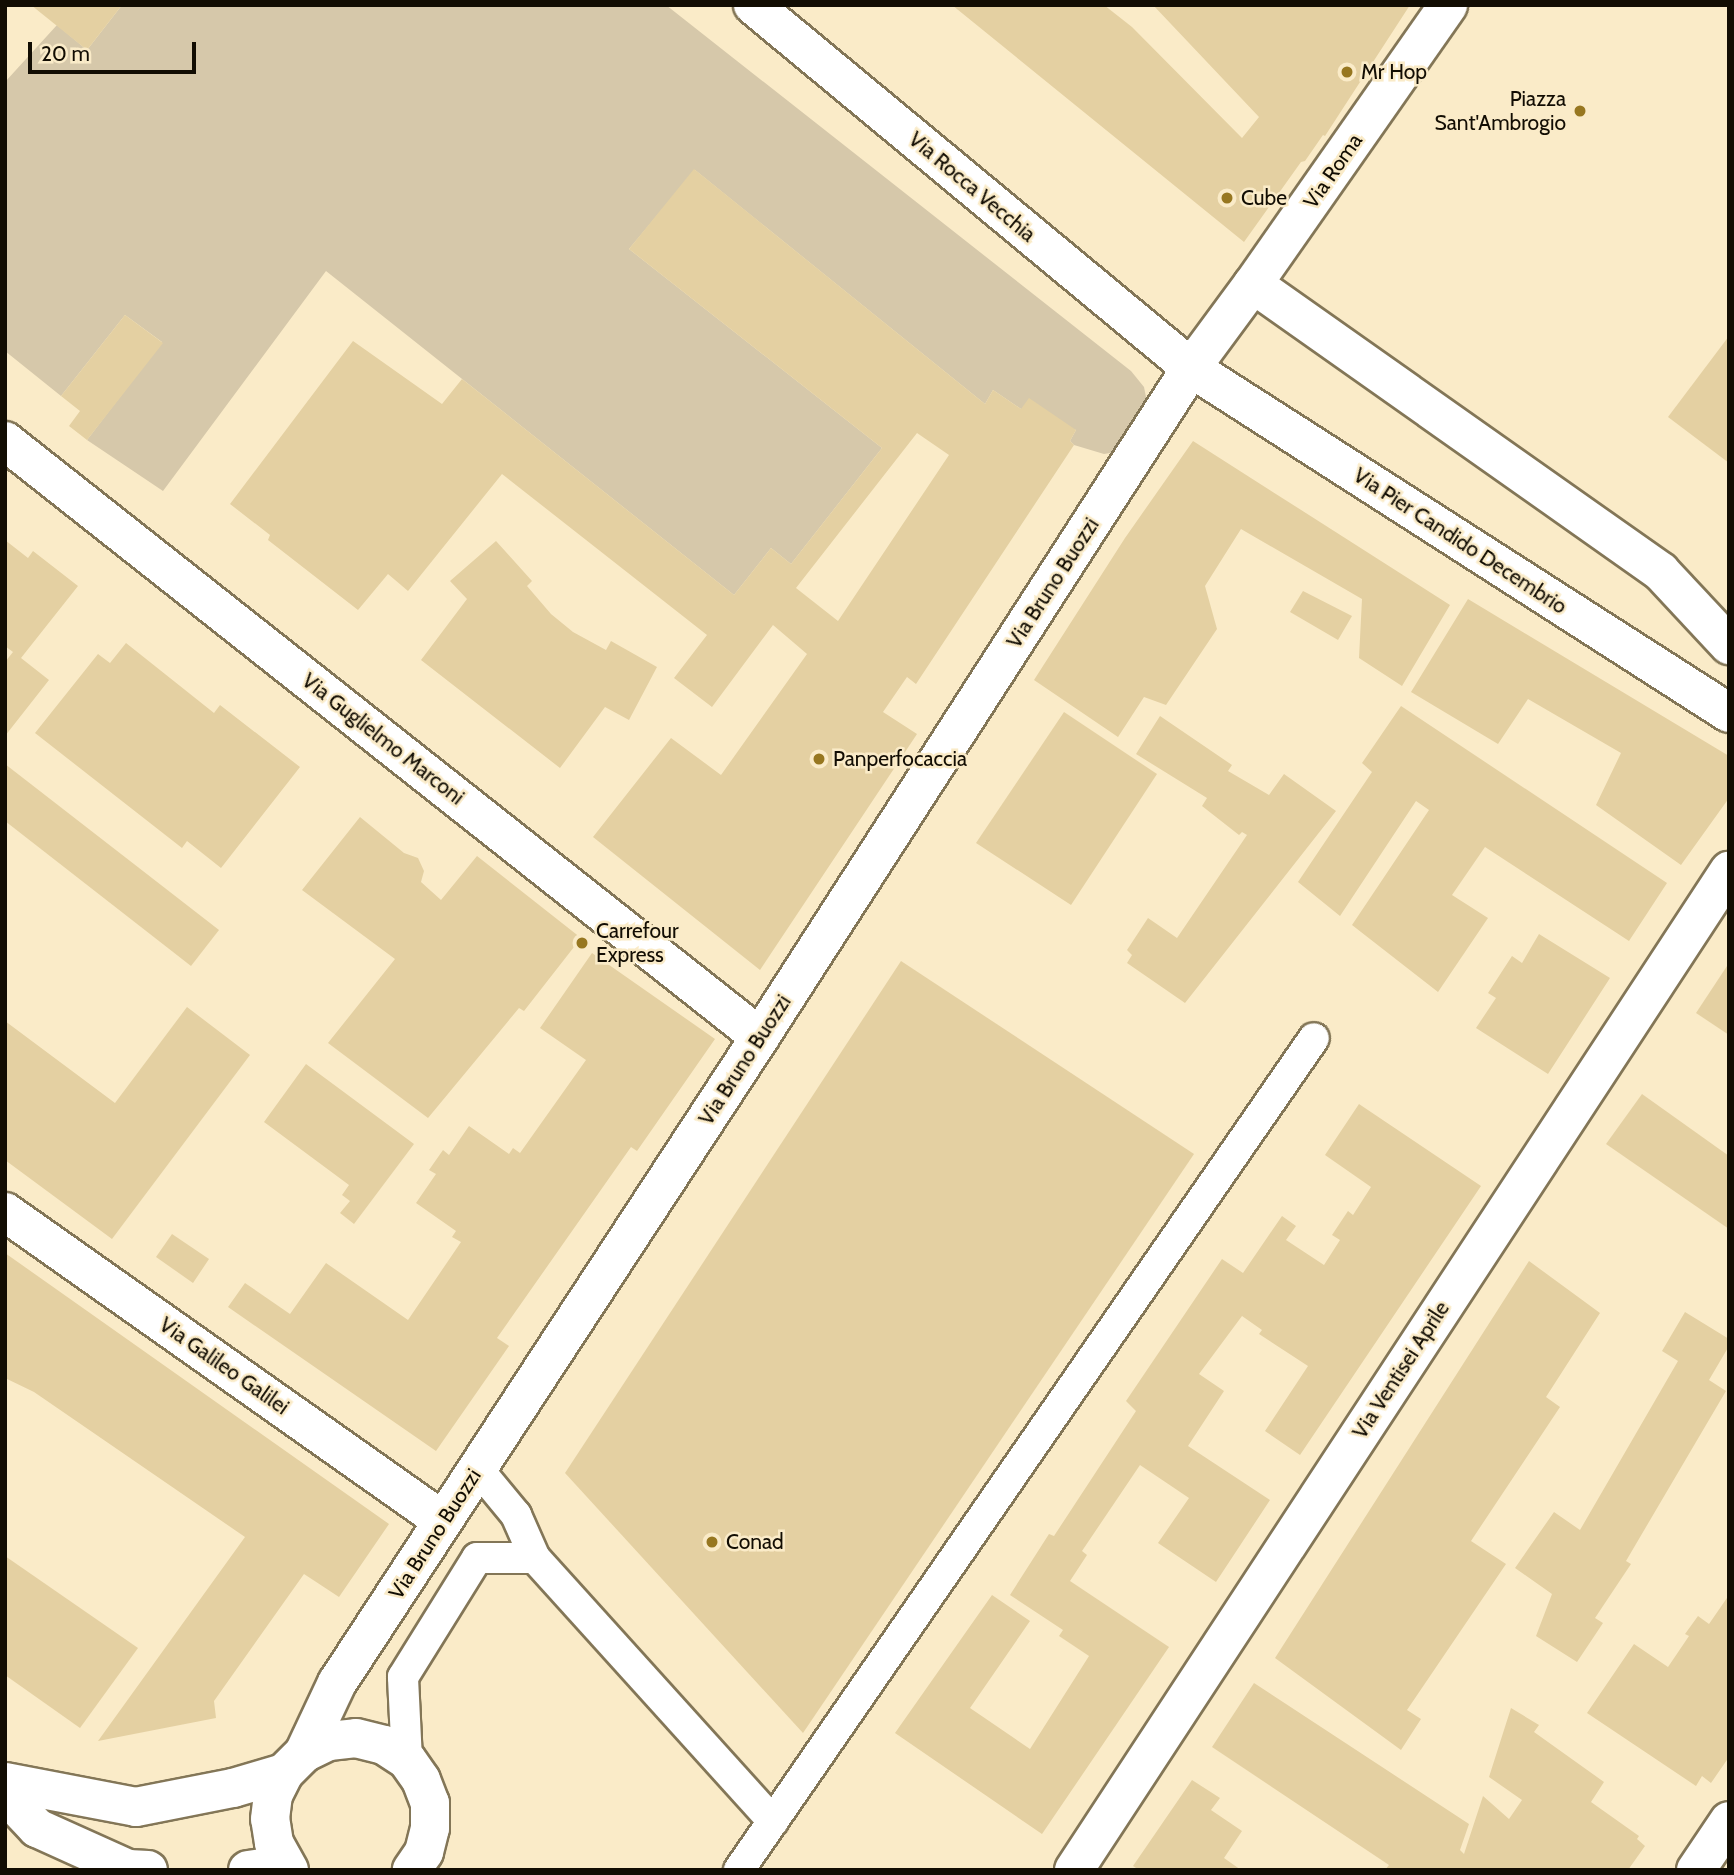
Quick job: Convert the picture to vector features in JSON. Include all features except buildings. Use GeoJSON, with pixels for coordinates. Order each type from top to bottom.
{"type":"FeatureCollection","features":[{"type":"Feature","properties":{"kind":"street","name":"Via Rocca Vecchia"},"geometry":{"type":"LineString","coordinates":[[753,5],[1191,368]]}},
{"type":"Feature","properties":{"kind":"street","name":"Via Roma"},"geometry":{"type":"LineString","coordinates":[[1191,368],[1254,284],[1448,5]]}},
{"type":"Feature","properties":{"kind":"street"},"geometry":{"type":"LineString","coordinates":[[1254,284],[1661,572],[1729,645]]}},
{"type":"Feature","properties":{"kind":"street","name":"Via Pier Candido Decembrio"},"geometry":{"type":"LineString","coordinates":[[1191,368],[1723,708]]}},
{"type":"Feature","properties":{"kind":"street","name":"Via Bruno Buozzi"},"geometry":{"type":"LineString","coordinates":[[274,1868],[270,1819],[273,1795],[294,1763],[337,1683],[760,1037],[1191,368]]}},
{"type":"Feature","properties":{"kind":"street","name":"Via Guglielmo Marconi"},"geometry":{"type":"LineString","coordinates":[[5,440],[760,1037]]}},
{"type":"Feature","properties":{"kind":"street","name":"Via Ventisei Aprile"},"geometry":{"type":"LineString","coordinates":[[1074,1870],[1729,871]]}},
{"type":"Feature","properties":{"kind":"street","name":"Via Galileo Galilei"},"geometry":{"type":"LineString","coordinates":[[5,1212],[443,1521]]}},
{"type":"Feature","properties":{"kind":"street"},"geometry":{"type":"LineString","coordinates":[[5,1782],[136,1807],[233,1788],[294,1763],[329,1741],[356,1738],[384,1745],[407,1760],[421,1780],[430,1803],[430,1828],[420,1864]]}},
{"type":"Feature","properties":{"kind":"street"},"geometry":{"type":"LineString","coordinates":[[5,1794],[37,1828],[128,1869],[148,1870]]}},
{"type":"Feature","properties":{"kind":"street"},"geometry":{"type":"LineString","coordinates":[[1696,1870],[1729,1821]]}},
{"type":"Feature","properties":{"kind":"lane"},"geometry":{"type":"LineString","coordinates":[[739,1870],[1314,1038]]}},
{"type":"Feature","properties":{"kind":"lane"},"geometry":{"type":"LineString","coordinates":[[478,1469],[516,1516],[535,1558],[773,1821]]}},
{"type":"Feature","properties":{"kind":"lane"},"geometry":{"type":"LineString","coordinates":[[407,1760],[403,1677],[477,1558],[535,1558]]}},
{"type":"Feature","properties":{"kind":"shaded area"},"geometry":{"type":"Polygon","coordinates":[[[122,5],[666,5],[1131,371],[1144,387],[1148,407],[1116,452],[1104,454],[1074,445],[1070,441],[1076,430],[1021,409],[993,390],[985,404],[695,170],[629,249],[882,448],[791,564],[771,548],[734,595],[326,271],[163,491],[87,440],[162,342],[125,315],[61,396],[5,351],[5,82],[57,25],[87,50],[122,5]]]}},
{"type":"Feature","properties":{"kind":"place","name":"Mr Hop"},"geometry":{"type":"Point","coordinates":[1347,72]}},
{"type":"Feature","properties":{"kind":"place","name":"Piazza Sant'Ambrogio"},"geometry":{"type":"Point","coordinates":[1580,111]}},
{"type":"Feature","properties":{"kind":"place","name":"Cube"},"geometry":{"type":"Point","coordinates":[1227,198]}},
{"type":"Feature","properties":{"kind":"place","name":"Panperfocaccia"},"geometry":{"type":"Point","coordinates":[819,759]}},
{"type":"Feature","properties":{"kind":"place","name":"Carrefour Express"},"geometry":{"type":"Point","coordinates":[582,943]}},
{"type":"Feature","properties":{"kind":"place","name":"Conad"},"geometry":{"type":"Point","coordinates":[712,1542]}}]}
